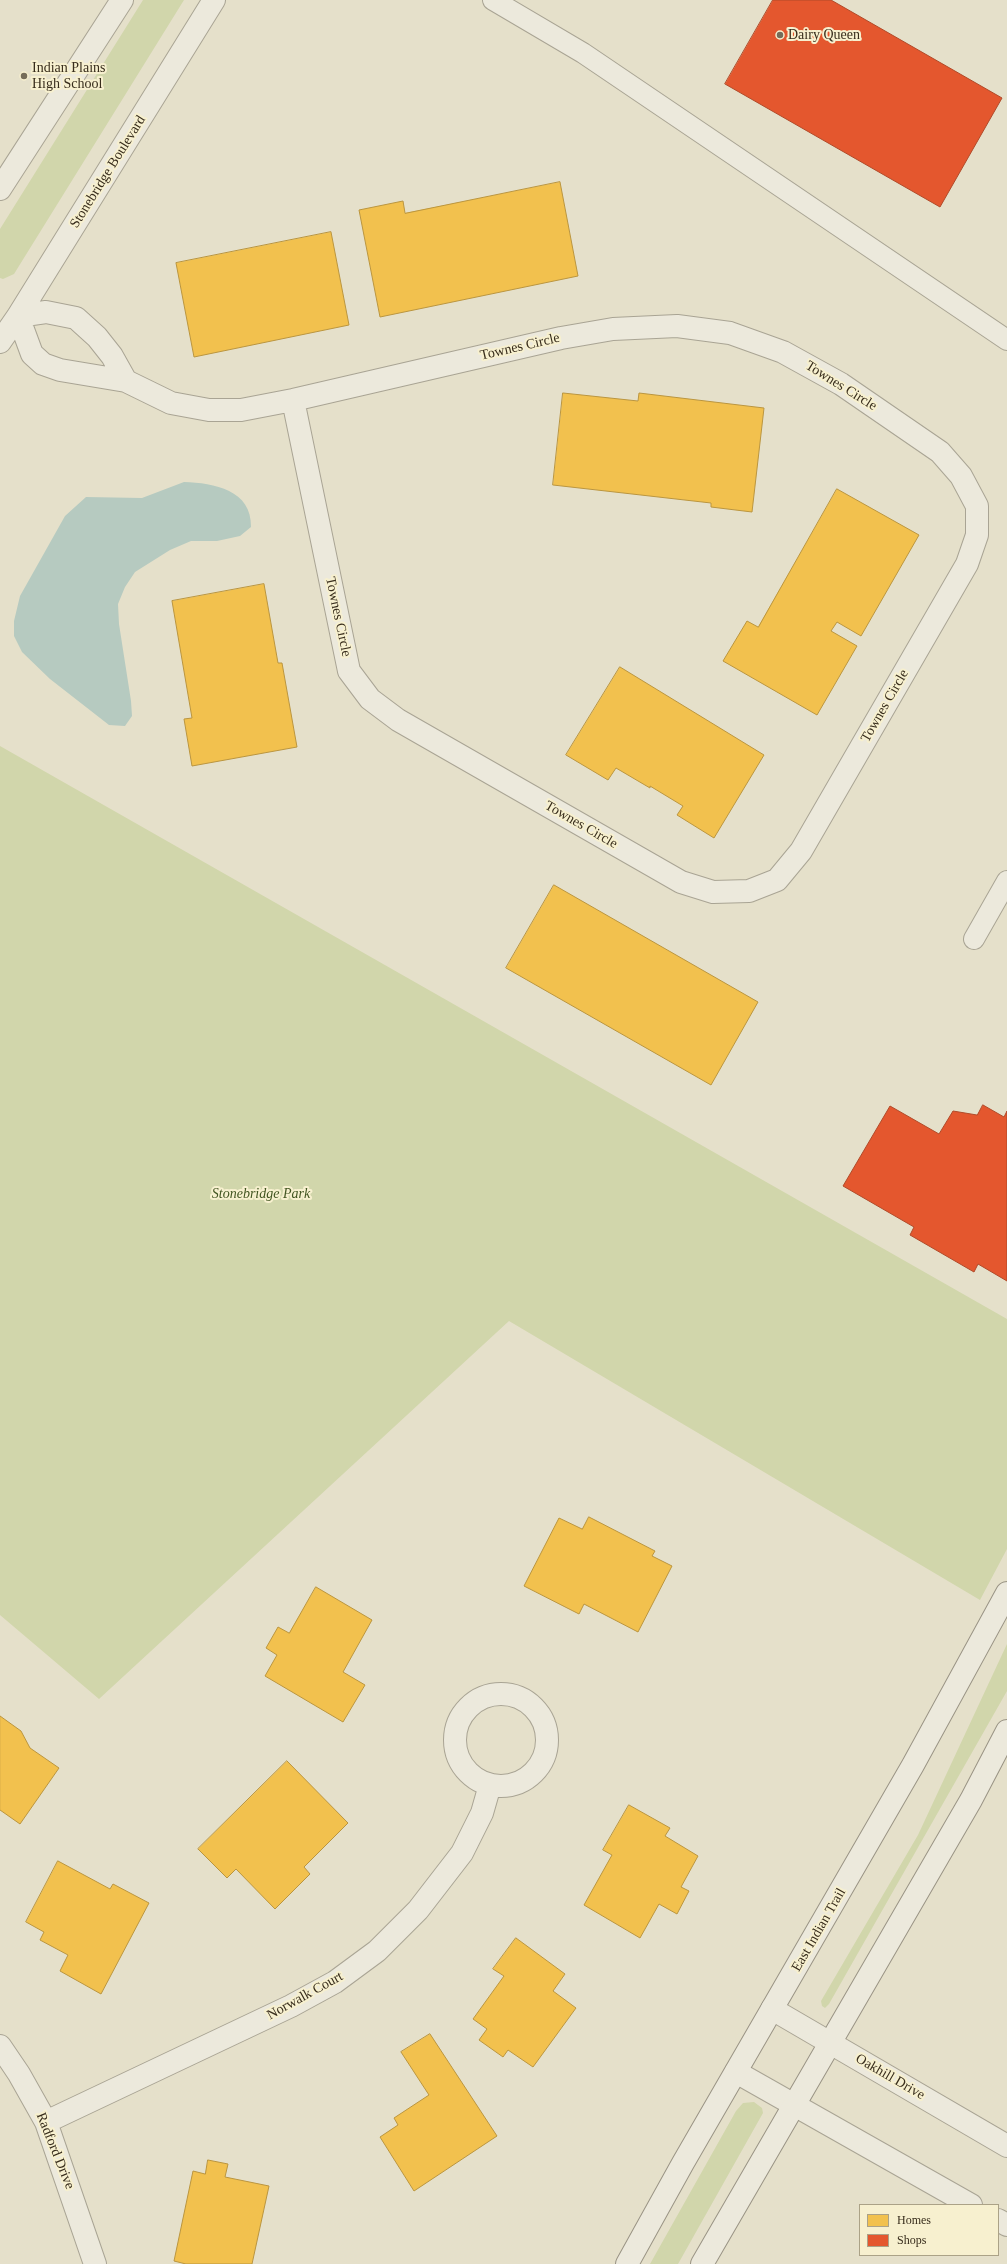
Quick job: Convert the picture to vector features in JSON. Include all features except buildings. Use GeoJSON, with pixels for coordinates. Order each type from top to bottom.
{"type":"FeatureCollection","features":[{"type":"Feature","properties":{"kind":"street"},"geometry":{"type":"LineString","coordinates":[[0,189],[122,0]]}},
{"type":"Feature","properties":{"kind":"street","name":"Stonebridge Boulevard"},"geometry":{"type":"LineString","coordinates":[[0,342],[18,316],[214,0]]}},
{"type":"Feature","properties":{"kind":"street"},"geometry":{"type":"LineString","coordinates":[[18,316],[46,312],[76,318],[97,337],[112,356],[126,381]]}},
{"type":"Feature","properties":{"kind":"street","name":"Townes Circle"},"geometry":{"type":"LineString","coordinates":[[18,316],[32,354],[43,364],[60,370],[126,381],[171,403],[209,410],[241,410],[293,400],[561,338],[613,329],[677,326],[730,333],[783,352],[841,384],[940,452],[961,476],[977,506],[977,534],[967,564],[801,852],[777,880],[749,891],[713,892],[681,882],[398,720],[370,699],[349,671],[293,400]]}},
{"type":"Feature","properties":{"kind":"street","name":"East Indian Trail"},"geometry":{"type":"LineString","coordinates":[[627,2264],[913,1765],[1007,1593]]}},
{"type":"Feature","properties":{"kind":"street"},"geometry":{"type":"LineString","coordinates":[[496,1694],[518,1696],[532,1705],[544,1722],[548,1744],[542,1764],[526,1780],[507,1786],[490,1785],[479,1781],[466,1771],[456,1752],[455,1733],[464,1712],[477,1700],[496,1694]]}},
{"type":"Feature","properties":{"kind":"street"},"geometry":{"type":"LineString","coordinates":[[702,2264],[971,1800],[1007,1731]]}},
{"type":"Feature","properties":{"kind":"street","name":"Norwalk Court"},"geometry":{"type":"LineString","coordinates":[[46,2122],[291,2006],[335,1982],[377,1951],[418,1910],[462,1853],[482,1813],[490,1785]]}},
{"type":"Feature","properties":{"kind":"street","name":"Oakhill Drive"},"geometry":{"type":"LineString","coordinates":[[772,2009],[1007,2146]]}},
{"type":"Feature","properties":{"kind":"street","name":"Radford Drive"},"geometry":{"type":"LineString","coordinates":[[0,2046],[19,2074],[46,2122],[95,2264]]}},
{"type":"Feature","properties":{"kind":"street"},"geometry":{"type":"LineString","coordinates":[[736,2072],[969,2204]]}},
{"type":"Feature","properties":{"kind":"lane"},"geometry":{"type":"LineString","coordinates":[[493,0],[583,53],[1007,340]]}},
{"type":"Feature","properties":{"kind":"lane"},"geometry":{"type":"LineString","coordinates":[[974,939],[1007,881]]}},
{"type":"Feature","properties":{"kind":"green space"},"geometry":{"type":"Polygon","coordinates":[[[143,0],[184,0],[14,274],[3,279],[0,278],[0,229],[143,0]]]}},
{"type":"Feature","properties":{"kind":"green space","name":"Stonebridge Park"},"geometry":{"type":"Polygon","coordinates":[[[0,746],[1007,1319],[1007,1549],[980,1600],[509,1321],[99,1699],[0,1615],[0,746]]]}},
{"type":"Feature","properties":{"kind":"green space"},"geometry":{"type":"Polygon","coordinates":[[[1007,1644],[1007,1691],[829,2004],[825,2008],[822,2006],[821,2001],[918,1835],[1007,1644]]]}},
{"type":"Feature","properties":{"kind":"green space"},"geometry":{"type":"Polygon","coordinates":[[[754,2102],[762,2108],[763,2113],[678,2264],[650,2264],[736,2111],[743,2103],[754,2102]]]}},
{"type":"Feature","properties":{"kind":"shaded area"},"geometry":{"type":"Polygon","coordinates":[[[184,482],[207,484],[219,487],[238,497],[245,504],[250,514],[251,527],[240,536],[217,541],[191,541],[170,550],[135,572],[125,587],[118,604],[119,624],[132,716],[125,726],[109,725],[50,679],[22,652],[14,636],[14,621],[20,596],[65,516],[86,497],[142,498],[184,482]]]}},
{"type":"Feature","properties":{"kind":"place","name":"Dairy Queen"},"geometry":{"type":"Point","coordinates":[780,35]}},
{"type":"Feature","properties":{"kind":"place","name":"Indian Plains High School"},"geometry":{"type":"Point","coordinates":[24,76]}}]}
